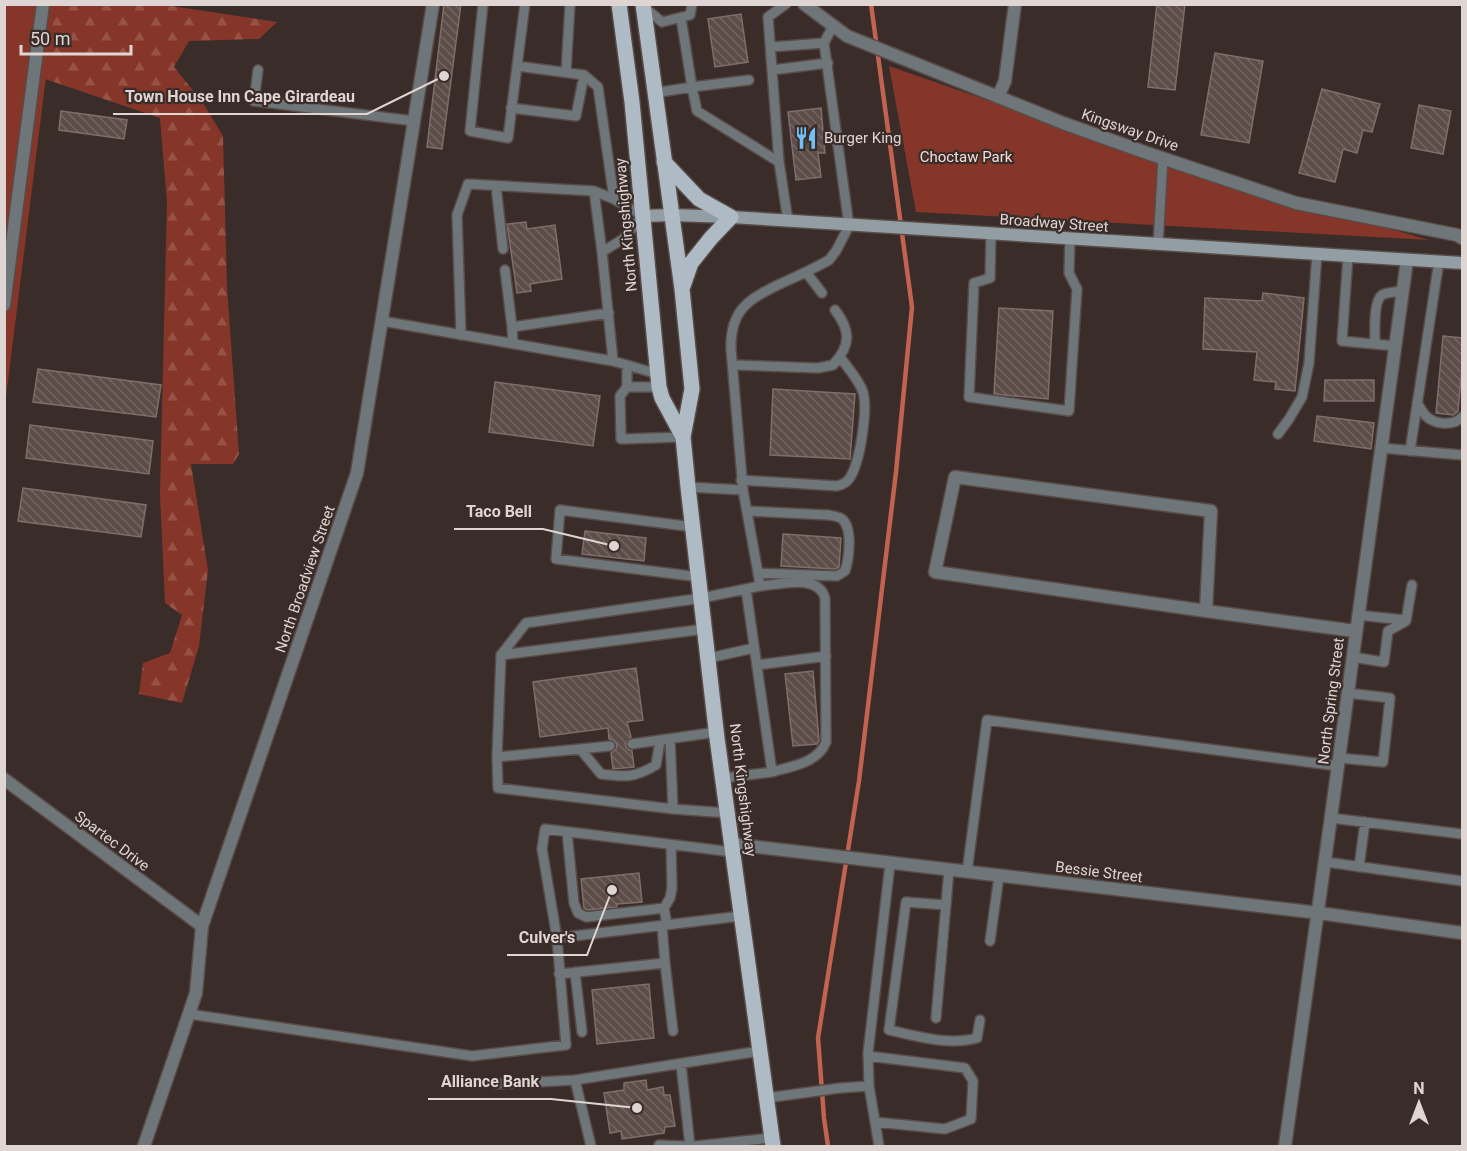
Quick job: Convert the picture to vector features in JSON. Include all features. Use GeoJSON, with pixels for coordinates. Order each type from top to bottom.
{"type":"FeatureCollection","features":[{"type":"Feature","properties":{"kind":"main road","name":"North Kingshighway"},"geometry":{"type":"LineString","coordinates":[[619,4],[632,102],[659,380],[662,398],[683,437]]}},
{"type":"Feature","properties":{"kind":"main road","name":"North Kingshighway"},"geometry":{"type":"LineString","coordinates":[[647,9],[654,93],[682,288],[692,388],[683,437],[688,487],[717,732],[772,1142]]}},
{"type":"Feature","properties":{"kind":"main road"},"geometry":{"type":"LineString","coordinates":[[664,162],[699,198],[731,217],[691,263],[682,288]]}},
{"type":"Feature","properties":{"kind":"main road","name":"Broadway Street"},"geometry":{"type":"LineString","coordinates":[[643,216],[731,217],[1462,263]]}},
{"type":"Feature","properties":{"kind":"street"},"geometry":{"type":"LineString","coordinates":[[4,304],[43,4]]}},
{"type":"Feature","properties":{"kind":"street","name":"North Broadview Street"},"geometry":{"type":"LineString","coordinates":[[144,1146],[196,993],[202,926],[357,473],[433,4]]}},
{"type":"Feature","properties":{"kind":"street","name":"Kingsway Drive"},"geometry":{"type":"LineString","coordinates":[[804,4],[847,36],[1063,123],[1296,203],[1457,235],[1462,238]]}},
{"type":"Feature","properties":{"kind":"street"},"geometry":{"type":"LineString","coordinates":[[998,97],[1005,81],[1015,4]]}},
{"type":"Feature","properties":{"kind":"street","name":"North Spring Street"},"geometry":{"type":"LineString","coordinates":[[1285,1146],[1319,913],[1357,615],[1407,260]]}},
{"type":"Feature","properties":{"kind":"street"},"geometry":{"type":"LineString","coordinates":[[1206,611],[1211,510],[955,477],[934,573],[1206,611],[1355,631]]}},
{"type":"Feature","properties":{"kind":"street","name":"Spartec Drive"},"geometry":{"type":"LineString","coordinates":[[4,779],[202,926]]}},
{"type":"Feature","properties":{"kind":"street","name":"Bessie Street"},"geometry":{"type":"LineString","coordinates":[[732,848],[825,854],[885,863],[1319,913],[1462,933]]}},
{"type":"Feature","properties":{"kind":"lane"},"geometry":{"type":"LineString","coordinates":[[483,4],[470,131],[508,138],[525,4]]}},
{"type":"Feature","properties":{"kind":"lane"},"geometry":{"type":"LineString","coordinates":[[566,72],[570,4]]}},
{"type":"Feature","properties":{"kind":"lane"},"geometry":{"type":"LineString","coordinates":[[647,9],[662,22],[690,15],[693,4]]}},
{"type":"Feature","properties":{"kind":"lane"},"geometry":{"type":"LineString","coordinates":[[786,4],[768,17],[779,162],[788,221]]}},
{"type":"Feature","properties":{"kind":"lane"},"geometry":{"type":"LineString","coordinates":[[681,18],[697,111],[779,162]]}},
{"type":"Feature","properties":{"kind":"lane"},"geometry":{"type":"LineString","coordinates":[[760,586],[742,485],[731,336],[736,317],[742,307],[755,296],[829,260],[849,226],[824,43],[833,26]]}},
{"type":"Feature","properties":{"kind":"lane"},"geometry":{"type":"LineString","coordinates":[[771,48],[824,43]]}},
{"type":"Feature","properties":{"kind":"lane"},"geometry":{"type":"LineString","coordinates":[[772,70],[828,63]]}},
{"type":"Feature","properties":{"kind":"lane"},"geometry":{"type":"LineString","coordinates":[[517,66],[584,75],[598,87],[614,199]]}},
{"type":"Feature","properties":{"kind":"lane"},"geometry":{"type":"LineString","coordinates":[[258,70],[254,101],[414,121]]}},
{"type":"Feature","properties":{"kind":"lane"},"geometry":{"type":"LineString","coordinates":[[512,108],[576,116],[584,75]]}},
{"type":"Feature","properties":{"kind":"lane"},"geometry":{"type":"LineString","coordinates":[[654,93],[749,80]]}},
{"type":"Feature","properties":{"kind":"lane"},"geometry":{"type":"LineString","coordinates":[[1158,245],[1163,158]]}},
{"type":"Feature","properties":{"kind":"lane"},"geometry":{"type":"LineString","coordinates":[[461,335],[456,215],[468,184],[594,191],[614,199],[643,216],[623,239],[602,252]]}},
{"type":"Feature","properties":{"kind":"lane"},"geometry":{"type":"LineString","coordinates":[[496,186],[503,249]]}},
{"type":"Feature","properties":{"kind":"lane"},"geometry":{"type":"LineString","coordinates":[[594,191],[613,361]]}},
{"type":"Feature","properties":{"kind":"lane"},"geometry":{"type":"LineString","coordinates":[[991,234],[990,278],[974,283],[969,397],[1069,411],[1077,288],[1069,273],[1070,239]]}},
{"type":"Feature","properties":{"kind":"lane"},"geometry":{"type":"LineString","coordinates":[[1278,434],[1302,397],[1309,363],[1317,254]]}},
{"type":"Feature","properties":{"kind":"lane"},"geometry":{"type":"LineString","coordinates":[[1348,256],[1342,341],[1395,346]]}},
{"type":"Feature","properties":{"kind":"lane"},"geometry":{"type":"LineString","coordinates":[[1410,451],[1439,261]]}},
{"type":"Feature","properties":{"kind":"lane"},"geometry":{"type":"LineString","coordinates":[[506,270],[513,344]]}},
{"type":"Feature","properties":{"kind":"lane"},"geometry":{"type":"LineString","coordinates":[[806,272],[822,293]]}},
{"type":"Feature","properties":{"kind":"lane"},"geometry":{"type":"LineString","coordinates":[[1375,344],[1376,307],[1380,298],[1383,294],[1402,291]]}},
{"type":"Feature","properties":{"kind":"lane"},"geometry":{"type":"LineString","coordinates":[[734,365],[818,368],[833,365],[845,351],[847,332],[844,322],[835,310]]}},
{"type":"Feature","properties":{"kind":"lane"},"geometry":{"type":"LineString","coordinates":[[512,327],[609,313]]}},
{"type":"Feature","properties":{"kind":"lane"},"geometry":{"type":"LineString","coordinates":[[382,321],[613,361],[659,380]]}},
{"type":"Feature","properties":{"kind":"lane"},"geometry":{"type":"LineString","coordinates":[[688,487],[837,486],[849,478],[854,468],[864,428],[865,409],[860,386],[840,357]]}},
{"type":"Feature","properties":{"kind":"lane"},"geometry":{"type":"LineString","coordinates":[[627,365],[627,387],[620,396],[621,439],[683,437]]}},
{"type":"Feature","properties":{"kind":"lane"},"geometry":{"type":"LineString","coordinates":[[627,387],[659,380]]}},
{"type":"Feature","properties":{"kind":"lane"},"geometry":{"type":"LineString","coordinates":[[1417,404],[1427,417],[1436,422],[1448,423],[1460,420],[1462,417]]}},
{"type":"Feature","properties":{"kind":"lane"},"geometry":{"type":"LineString","coordinates":[[1381,448],[1462,455]]}},
{"type":"Feature","properties":{"kind":"lane"},"geometry":{"type":"LineString","coordinates":[[693,527],[560,510],[556,559],[699,577]]}},
{"type":"Feature","properties":{"kind":"lane"},"geometry":{"type":"LineString","coordinates":[[747,511],[840,517],[845,522],[849,535],[847,567],[837,576],[758,573]]}},
{"type":"Feature","properties":{"kind":"lane"},"geometry":{"type":"LineString","coordinates":[[723,778],[772,772],[810,760],[823,750],[827,730],[825,598],[820,588],[807,582],[760,586],[702,598],[526,623],[501,655],[498,788],[673,809],[728,813]]}},
{"type":"Feature","properties":{"kind":"lane"},"geometry":{"type":"LineString","coordinates":[[1406,621],[1412,585]]}},
{"type":"Feature","properties":{"kind":"lane"},"geometry":{"type":"LineString","coordinates":[[746,589],[772,772]]}},
{"type":"Feature","properties":{"kind":"lane"},"geometry":{"type":"LineString","coordinates":[[1357,615],[1406,621]]}},
{"type":"Feature","properties":{"kind":"lane"},"geometry":{"type":"LineString","coordinates":[[1352,657],[1384,662],[1388,631],[1406,621]]}},
{"type":"Feature","properties":{"kind":"lane"},"geometry":{"type":"LineString","coordinates":[[501,655],[705,629]]}},
{"type":"Feature","properties":{"kind":"lane"},"geometry":{"type":"LineString","coordinates":[[709,658],[754,648]]}},
{"type":"Feature","properties":{"kind":"lane"},"geometry":{"type":"LineString","coordinates":[[757,665],[826,656]]}},
{"type":"Feature","properties":{"kind":"lane"},"geometry":{"type":"LineString","coordinates":[[967,872],[987,720],[1338,762],[1383,762],[1390,698],[1347,693]]}},
{"type":"Feature","properties":{"kind":"lane"},"geometry":{"type":"LineString","coordinates":[[632,744],[717,732]]}},
{"type":"Feature","properties":{"kind":"lane"},"geometry":{"type":"LineString","coordinates":[[670,739],[673,809]]}},
{"type":"Feature","properties":{"kind":"lane"},"geometry":{"type":"LineString","coordinates":[[581,750],[601,774],[624,777],[641,774],[656,765],[660,741]]}},
{"type":"Feature","properties":{"kind":"lane"},"geometry":{"type":"LineString","coordinates":[[497,757],[610,746]]}},
{"type":"Feature","properties":{"kind":"lane"},"geometry":{"type":"LineString","coordinates":[[1331,818],[1462,834]]}},
{"type":"Feature","properties":{"kind":"lane"},"geometry":{"type":"LineString","coordinates":[[1359,867],[1365,822]]}},
{"type":"Feature","properties":{"kind":"lane"},"geometry":{"type":"LineString","coordinates":[[189,1014],[472,1056],[566,1045],[557,938],[542,849],[545,829],[671,845],[732,848]]}},
{"type":"Feature","properties":{"kind":"lane"},"geometry":{"type":"LineString","coordinates":[[567,832],[574,903],[578,913],[585,917],[664,908]]}},
{"type":"Feature","properties":{"kind":"lane"},"geometry":{"type":"LineString","coordinates":[[671,845],[672,888],[670,898],[664,908],[664,925],[665,963],[673,1031]]}},
{"type":"Feature","properties":{"kind":"lane"},"geometry":{"type":"LineString","coordinates":[[1326,862],[1462,881]]}},
{"type":"Feature","properties":{"kind":"lane"},"geometry":{"type":"LineString","coordinates":[[879,1146],[869,1086],[868,1056],[885,863]]}},
{"type":"Feature","properties":{"kind":"lane"},"geometry":{"type":"LineString","coordinates":[[936,1018],[949,870]]}},
{"type":"Feature","properties":{"kind":"lane"},"geometry":{"type":"LineString","coordinates":[[990,941],[999,876]]}},
{"type":"Feature","properties":{"kind":"lane"},"geometry":{"type":"LineString","coordinates":[[946,905],[906,902],[889,1030],[934,1040],[964,1042],[977,1038],[980,1020]]}},
{"type":"Feature","properties":{"kind":"lane"},"geometry":{"type":"LineString","coordinates":[[557,938],[741,916]]}},
{"type":"Feature","properties":{"kind":"lane"},"geometry":{"type":"LineString","coordinates":[[559,974],[665,963]]}},
{"type":"Feature","properties":{"kind":"lane"},"geometry":{"type":"LineString","coordinates":[[575,972],[582,1032]]}},
{"type":"Feature","properties":{"kind":"lane"},"geometry":{"type":"LineString","coordinates":[[496,1084],[575,1080],[760,1051]]}},
{"type":"Feature","properties":{"kind":"lane"},"geometry":{"type":"LineString","coordinates":[[868,1056],[965,1068],[974,1081],[970,1119],[945,1129],[875,1122]]}},
{"type":"Feature","properties":{"kind":"lane"},"geometry":{"type":"LineString","coordinates":[[681,1064],[692,1146],[772,1142]]}},
{"type":"Feature","properties":{"kind":"lane"},"geometry":{"type":"LineString","coordinates":[[575,1080],[591,1146]]}},
{"type":"Feature","properties":{"kind":"lane"},"geometry":{"type":"LineString","coordinates":[[766,1098],[869,1086]]}},
{"type":"Feature","properties":{"kind":"lane"},"geometry":{"type":"LineString","coordinates":[[659,1144],[684,1146]]}},
{"type":"Feature","properties":{"kind":"green space"},"geometry":{"type":"Polygon","coordinates":[[[5,5],[55,5],[5,405],[5,5]]]}},
{"type":"Feature","properties":{"kind":"green space"},"geometry":{"type":"Polygon","coordinates":[[[55,5],[165,5],[277,22],[259,39],[189,41],[174,67],[203,103],[223,136],[227,287],[239,454],[233,464],[191,464],[208,570],[199,646],[182,703],[139,694],[143,663],[170,653],[182,615],[165,603],[160,494],[167,202],[160,118],[45,79],[55,5]]]}},
{"type":"Feature","properties":{"kind":"green space","name":"Choctaw Park"},"geometry":{"type":"Polygon","coordinates":[[[889,66],[1187,170],[1429,240],[916,212],[889,66]]]}},
{"type":"Feature","properties":{"kind":"building"},"geometry":{"type":"Polygon","coordinates":[[[444,4],[461,4],[442,149],[427,147],[444,4]]]}},
{"type":"Feature","properties":{"kind":"building"},"geometry":{"type":"Polygon","coordinates":[[[1157,4],[1185,4],[1175,90],[1148,87],[1157,4]]]}},
{"type":"Feature","properties":{"kind":"building"},"geometry":{"type":"Polygon","coordinates":[[[741,14],[748,62],[715,67],[708,19],[741,14]]]}},
{"type":"Feature","properties":{"kind":"building"},"geometry":{"type":"Polygon","coordinates":[[[1215,53],[1263,61],[1249,143],[1201,135],[1215,53]]]}},
{"type":"Feature","properties":{"kind":"building"},"geometry":{"type":"Polygon","coordinates":[[[1322,89],[1380,104],[1372,132],[1363,130],[1357,153],[1343,149],[1335,182],[1299,173],[1322,89]]]}},
{"type":"Feature","properties":{"kind":"building"},"geometry":{"type":"Polygon","coordinates":[[[1419,105],[1451,111],[1443,154],[1411,148],[1419,105]]]}},
{"type":"Feature","properties":{"kind":"building"},"geometry":{"type":"Polygon","coordinates":[[[821,108],[825,153],[818,153],[821,177],[796,180],[788,112],[821,108]]]}},
{"type":"Feature","properties":{"kind":"building"},"geometry":{"type":"Polygon","coordinates":[[[61,111],[127,120],[124,139],[59,130],[61,111]]]}},
{"type":"Feature","properties":{"kind":"building"},"geometry":{"type":"Polygon","coordinates":[[[526,222],[527,229],[555,225],[562,279],[530,284],[531,291],[517,293],[507,224],[526,222]]]}},
{"type":"Feature","properties":{"kind":"building"},"geometry":{"type":"Polygon","coordinates":[[[1263,293],[1304,298],[1295,391],[1275,389],[1276,382],[1254,380],[1257,352],[1203,349],[1205,298],[1262,301],[1263,293]]]}},
{"type":"Feature","properties":{"kind":"building"},"geometry":{"type":"Polygon","coordinates":[[[999,308],[1053,311],[1048,399],[994,394],[999,308]]]}},
{"type":"Feature","properties":{"kind":"building"},"geometry":{"type":"Polygon","coordinates":[[[1443,336],[1462,338],[1458,411],[1453,415],[1436,413],[1443,336]]]}},
{"type":"Feature","properties":{"kind":"building"},"geometry":{"type":"Polygon","coordinates":[[[38,369],[161,385],[156,417],[33,402],[38,369]]]}},
{"type":"Feature","properties":{"kind":"building"},"geometry":{"type":"Polygon","coordinates":[[[1325,380],[1374,380],[1374,401],[1324,401],[1325,380]]]}},
{"type":"Feature","properties":{"kind":"building"},"geometry":{"type":"Polygon","coordinates":[[[495,382],[600,396],[593,446],[489,432],[495,382]]]}},
{"type":"Feature","properties":{"kind":"building"},"geometry":{"type":"Polygon","coordinates":[[[773,389],[855,394],[850,459],[770,455],[773,389]]]}},
{"type":"Feature","properties":{"kind":"building"},"geometry":{"type":"Polygon","coordinates":[[[1317,416],[1374,423],[1371,449],[1314,441],[1317,416]]]}},
{"type":"Feature","properties":{"kind":"building"},"geometry":{"type":"Polygon","coordinates":[[[30,425],[153,441],[149,474],[26,458],[30,425]]]}},
{"type":"Feature","properties":{"kind":"building"},"geometry":{"type":"Polygon","coordinates":[[[23,488],[146,505],[141,537],[18,521],[23,488]]]}},
{"type":"Feature","properties":{"kind":"building"},"geometry":{"type":"Polygon","coordinates":[[[585,531],[646,538],[644,561],[582,554],[585,531]]]}},
{"type":"Feature","properties":{"kind":"building"},"geometry":{"type":"Polygon","coordinates":[[[783,534],[841,538],[839,567],[835,569],[781,566],[783,534]]]}},
{"type":"Feature","properties":{"kind":"building"},"geometry":{"type":"Polygon","coordinates":[[[636,668],[643,720],[627,722],[631,737],[625,744],[627,749],[632,751],[634,767],[613,769],[611,753],[617,745],[609,739],[608,728],[540,737],[533,682],[636,668]]]}},
{"type":"Feature","properties":{"kind":"building"},"geometry":{"type":"Polygon","coordinates":[[[813,671],[819,740],[817,744],[793,746],[785,674],[813,671]]]}},
{"type":"Feature","properties":{"kind":"building"},"geometry":{"type":"Polygon","coordinates":[[[639,873],[642,902],[617,904],[617,907],[587,910],[584,908],[581,879],[639,873]]]}},
{"type":"Feature","properties":{"kind":"building"},"geometry":{"type":"Polygon","coordinates":[[[649,984],[654,1038],[597,1044],[592,990],[649,984]]]}},
{"type":"Feature","properties":{"kind":"building"},"geometry":{"type":"Polygon","coordinates":[[[646,1080],[647,1090],[663,1087],[664,1095],[670,1095],[675,1126],[665,1127],[664,1133],[622,1139],[621,1131],[610,1133],[604,1093],[624,1090],[624,1083],[646,1080]]]}},
{"type":"Feature","properties":{"kind":"waterway"},"geometry":{"type":"LineString","coordinates":[[828,1146],[818,1038],[859,781],[896,472],[912,307],[871,4]]}},
{"type":"Feature","properties":{"kind":"place","name":"Town House Inn Cape Girardeau"},"geometry":{"type":"Point","coordinates":[444,76]}},
{"type":"Feature","properties":{"kind":"place","name":"Burger King"},"geometry":{"type":"Point","coordinates":[806,138]}},
{"type":"Feature","properties":{"kind":"place","name":"Taco Bell"},"geometry":{"type":"Point","coordinates":[614,546]}},
{"type":"Feature","properties":{"kind":"place","name":"Culver's"},"geometry":{"type":"Point","coordinates":[612,890]}},
{"type":"Feature","properties":{"kind":"place","name":"Alliance Bank"},"geometry":{"type":"Point","coordinates":[637,1108]}}]}
